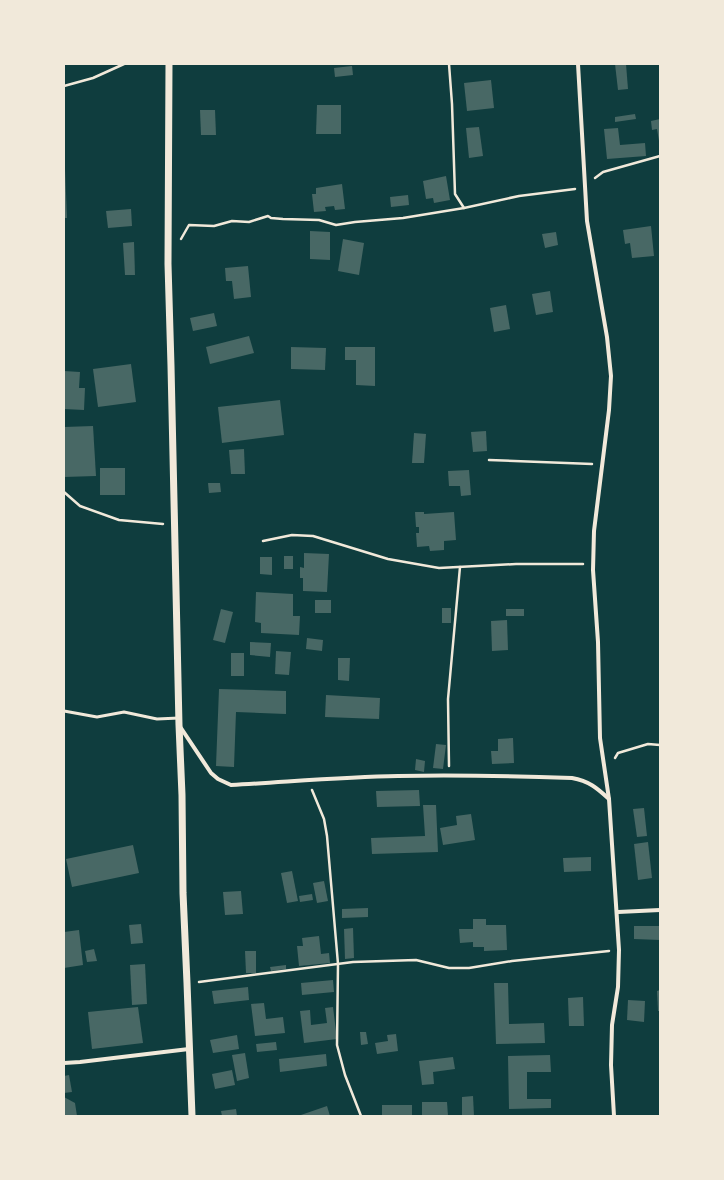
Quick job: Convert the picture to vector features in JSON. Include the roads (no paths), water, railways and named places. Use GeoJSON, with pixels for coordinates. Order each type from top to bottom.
{"type":"FeatureCollection","features":[{"type":"Feature","properties":{"kind":"street"},"geometry":{"type":"LineString","coordinates":[[169,64],[168,264],[182,795],[182,893],[192,1116]]}},
{"type":"Feature","properties":{"kind":"street"},"geometry":{"type":"LineString","coordinates":[[578,64],[587,221],[607,337],[611,376],[609,410],[594,531],[594,564],[598,642],[600,738],[609,799],[618,912],[618,987],[612,1025],[611,1065],[614,1116]]}},
{"type":"Feature","properties":{"kind":"street"},"geometry":{"type":"LineString","coordinates":[[179,722],[211,773],[218,780],[231,785],[399,776],[572,778],[582,780],[595,786],[609,799]]}},
{"type":"Feature","properties":{"kind":"street"},"geometry":{"type":"LineString","coordinates":[[618,912],[660,910]]}},
{"type":"Feature","properties":{"kind":"street"},"geometry":{"type":"LineString","coordinates":[[64,1063],[189,1049]]}},
{"type":"Feature","properties":{"kind":"lane"},"geometry":{"type":"LineString","coordinates":[[64,711],[97,717],[124,712],[179,722]]}}]}
